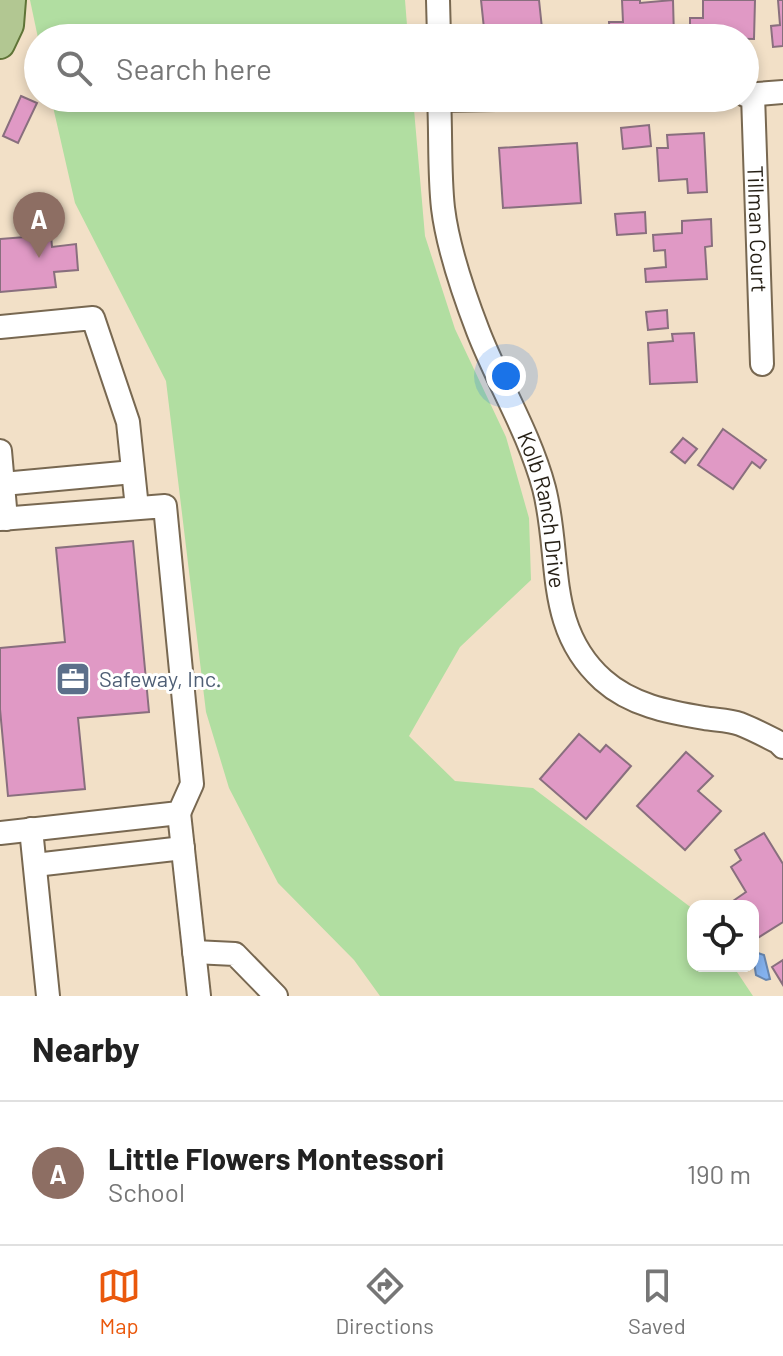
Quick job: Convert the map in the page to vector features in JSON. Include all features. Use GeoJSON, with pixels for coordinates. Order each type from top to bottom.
{"type":"FeatureCollection","features":[{"type":"Feature","properties":{"kind":"main road"},"geometry":{"type":"LineString","coordinates":[[0,44],[9,25],[11,0]]}},
{"type":"Feature","properties":{"kind":"street"},"geometry":{"type":"LineString","coordinates":[[438,0],[439,24]]}},
{"type":"Feature","properties":{"kind":"street"},"geometry":{"type":"LineString","coordinates":[[759,94],[783,92]]}},
{"type":"Feature","properties":{"kind":"street","name":"Kolb Ranch Drive"},"geometry":{"type":"LineString","coordinates":[[440,112],[443,208],[454,260],[478,332],[520,423],[544,487],[565,626],[583,659],[605,682],[633,700],[670,713],[739,724],[783,747]]}},
{"type":"Feature","properties":{"kind":"street","name":"Tillman Court"},"geometry":{"type":"LineString","coordinates":[[750,112],[762,364]]}},
{"type":"Feature","properties":{"kind":"street"},"geometry":{"type":"LineString","coordinates":[[0,327],[93,318],[128,422],[137,508]]}},
{"type":"Feature","properties":{"kind":"street"},"geometry":{"type":"LineString","coordinates":[[0,451],[3,519],[165,506],[192,784],[179,813],[199,996]]}},
{"type":"Feature","properties":{"kind":"street"},"geometry":{"type":"LineString","coordinates":[[3,484],[133,472]]}},
{"type":"Feature","properties":{"kind":"street"},"geometry":{"type":"LineString","coordinates":[[0,833],[179,813]]}},
{"type":"Feature","properties":{"kind":"street"},"geometry":{"type":"LineString","coordinates":[[31,829],[48,996]]}},
{"type":"Feature","properties":{"kind":"street"},"geometry":{"type":"LineString","coordinates":[[35,865],[183,848]]}},
{"type":"Feature","properties":{"kind":"street"},"geometry":{"type":"LineString","coordinates":[[194,952],[235,954],[267,991]]}},
{"type":"Feature","properties":{"kind":"green space"},"geometry":{"type":"Polygon","coordinates":[[[30,0],[405,0],[407,24],[35,24],[30,0]]]}},
{"type":"Feature","properties":{"kind":"green space"},"geometry":{"type":"Polygon","coordinates":[[[54,112],[414,112],[425,236],[455,329],[506,437],[529,518],[531,580],[460,647],[409,736],[455,781],[533,788],[687,904],[687,972],[737,972],[753,996],[380,996],[354,960],[278,883],[229,788],[206,712],[166,381],[75,203],[54,112]]]}},
{"type":"Feature","properties":{"kind":"water"},"geometry":{"type":"Polygon","coordinates":[[[759,953],[764,955],[770,979],[756,975],[756,972],[759,972],[759,953]]]}},
{"type":"Feature","properties":{"kind":"building"},"geometry":{"type":"Polygon","coordinates":[[[481,0],[539,0],[542,24],[484,24],[481,0]]]}},
{"type":"Feature","properties":{"kind":"building"},"geometry":{"type":"Polygon","coordinates":[[[622,0],[640,0],[640,3],[673,0],[674,24],[609,24],[623,22],[622,0]]]}},
{"type":"Feature","properties":{"kind":"building"},"geometry":{"type":"Polygon","coordinates":[[[703,0],[755,0],[754,24],[690,24],[690,18],[703,18],[703,0]]]}},
{"type":"Feature","properties":{"kind":"building"},"geometry":{"type":"Polygon","coordinates":[[[778,0],[783,0],[783,46],[773,47],[771,26],[780,25],[778,0]]]}},
{"type":"Feature","properties":{"kind":"building"},"geometry":{"type":"Polygon","coordinates":[[[21,96],[24,97],[24,112],[33,112],[18,143],[3,136],[21,96]]]}},
{"type":"Feature","properties":{"kind":"building"},"geometry":{"type":"Polygon","coordinates":[[[649,125],[651,146],[623,149],[621,128],[649,125]]]}},
{"type":"Feature","properties":{"kind":"building"},"geometry":{"type":"Polygon","coordinates":[[[704,133],[707,192],[688,193],[687,179],[659,181],[657,148],[668,148],[667,135],[704,133]]]}},
{"type":"Feature","properties":{"kind":"building"},"geometry":{"type":"Polygon","coordinates":[[[577,143],[581,203],[503,208],[499,148],[577,143]]]}},
{"type":"Feature","properties":{"kind":"building"},"geometry":{"type":"Polygon","coordinates":[[[645,212],[646,233],[617,235],[615,214],[645,212]]]}},
{"type":"Feature","properties":{"kind":"building"},"geometry":{"type":"Polygon","coordinates":[[[711,219],[712,246],[705,247],[707,279],[646,282],[645,269],[666,267],[665,250],[654,251],[653,235],[682,233],[682,221],[711,219]]]}},
{"type":"Feature","properties":{"kind":"building"},"geometry":{"type":"Polygon","coordinates":[[[51,235],[52,247],[76,244],[78,270],[54,272],[56,287],[0,292],[0,239],[51,235]]]}},
{"type":"Feature","properties":{"kind":"building"},"geometry":{"type":"Polygon","coordinates":[[[667,310],[668,328],[648,330],[646,312],[667,310]]]}},
{"type":"Feature","properties":{"kind":"building"},"geometry":{"type":"Polygon","coordinates":[[[694,333],[697,382],[650,384],[648,343],[673,341],[672,334],[694,333]]]}},
{"type":"Feature","properties":{"kind":"building"},"geometry":{"type":"Polygon","coordinates":[[[723,429],[766,460],[760,468],[752,462],[733,489],[698,465],[723,429]]]}},
{"type":"Feature","properties":{"kind":"building"},"geometry":{"type":"Polygon","coordinates":[[[683,438],[697,449],[685,463],[671,452],[683,438]]]}},
{"type":"Feature","properties":{"kind":"building","name":"Safeway, Inc."},"geometry":{"type":"Polygon","coordinates":[[[133,541],[149,712],[78,718],[85,789],[8,796],[0,709],[0,648],[65,642],[56,548],[133,541]]]}},
{"type":"Feature","properties":{"kind":"building"},"geometry":{"type":"Polygon","coordinates":[[[579,734],[600,752],[606,745],[631,766],[586,819],[540,779],[579,734]]]}},
{"type":"Feature","properties":{"kind":"building"},"geometry":{"type":"Polygon","coordinates":[[[686,752],[713,776],[698,791],[721,811],[685,850],[637,806],[686,752]]]}},
{"type":"Feature","properties":{"kind":"building"},"geometry":{"type":"Polygon","coordinates":[[[764,833],[783,864],[783,922],[759,937],[759,900],[734,900],[746,892],[731,867],[741,860],[735,850],[764,833]]]}},
{"type":"Feature","properties":{"kind":"building"},"geometry":{"type":"Polygon","coordinates":[[[783,960],[783,985],[772,967],[783,960]]]}},
{"type":"Feature","properties":{"kind":"place","name":"Little Flowers Montessori"},"geometry":{"type":"Point","coordinates":[39,258]}},
{"type":"Feature","properties":{"kind":"place","name":"Safeway, Inc."},"geometry":{"type":"Point","coordinates":[73,679]}}]}
